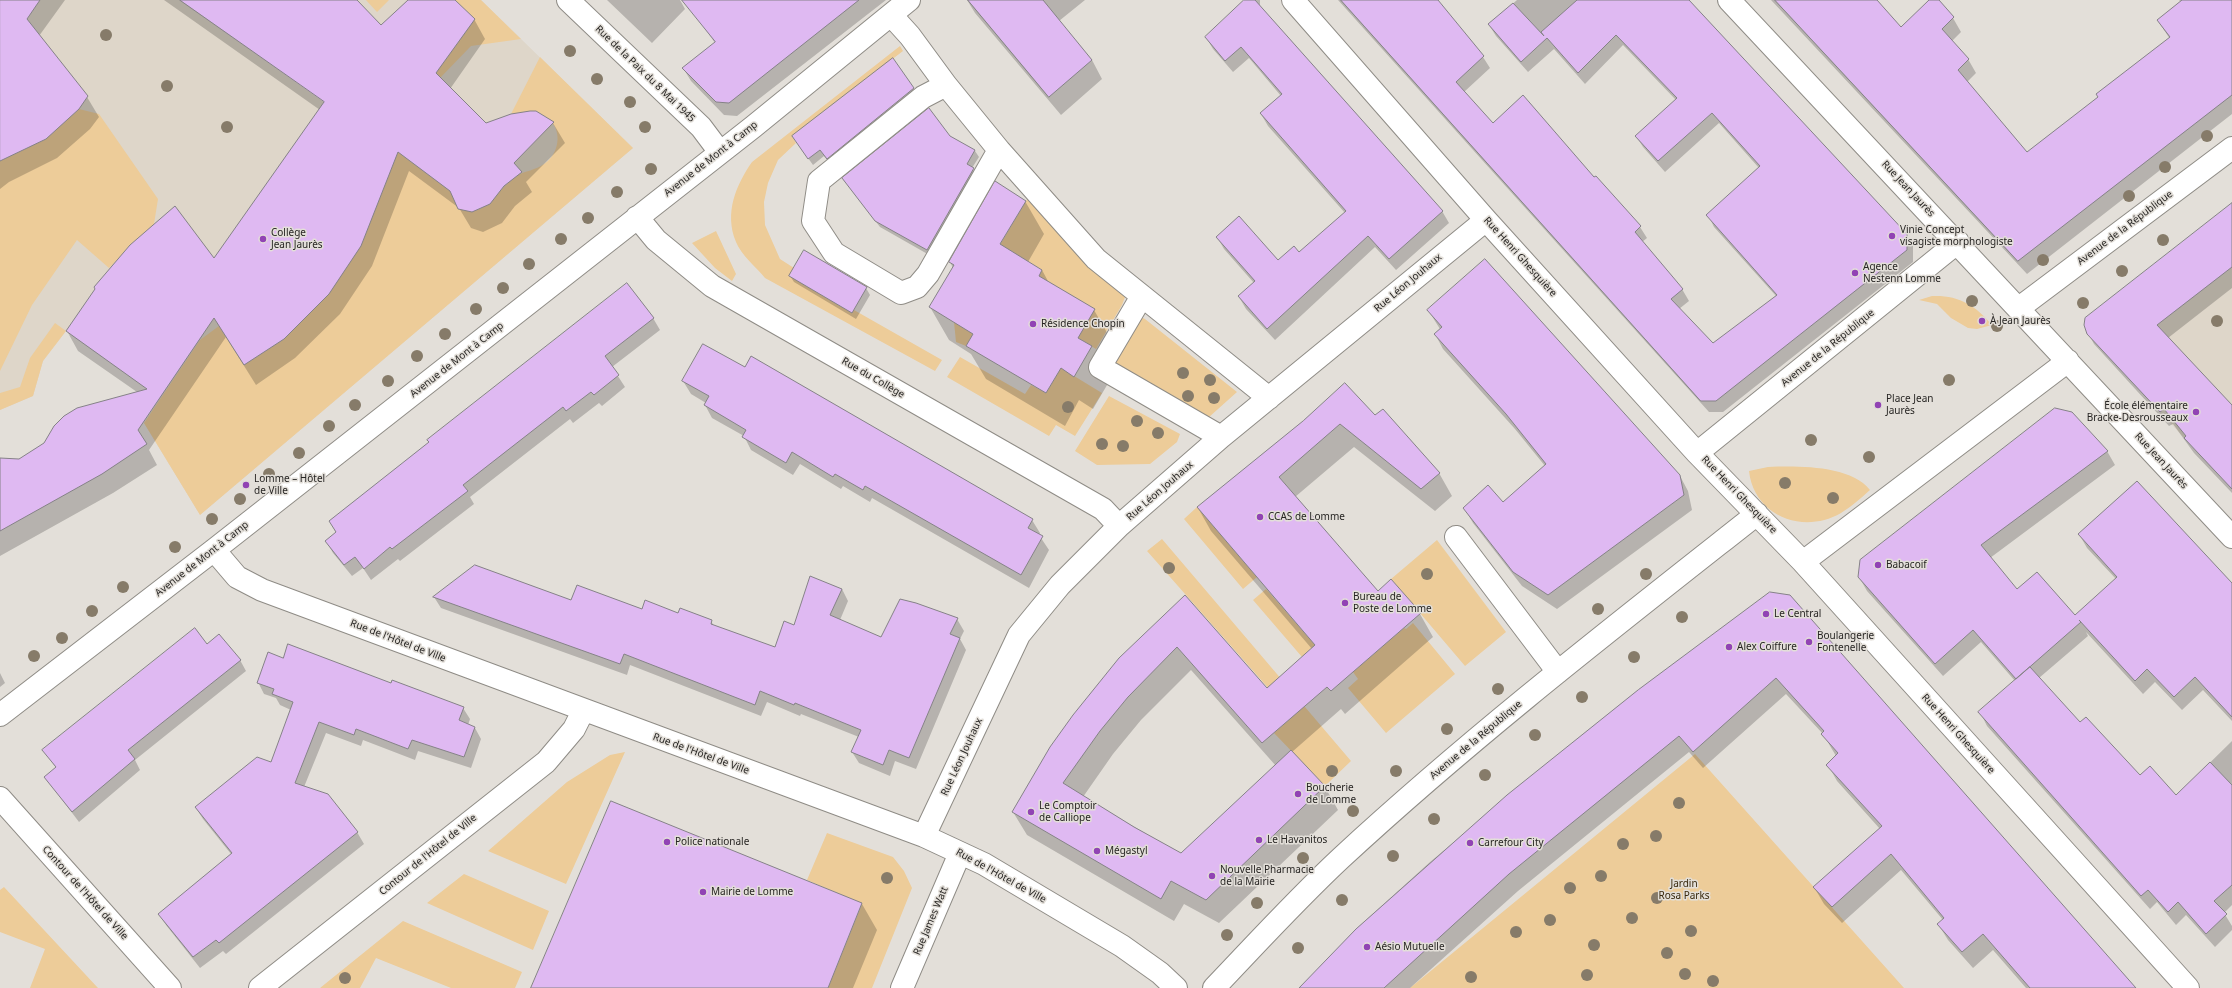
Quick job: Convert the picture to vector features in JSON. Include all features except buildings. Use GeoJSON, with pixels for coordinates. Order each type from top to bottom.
{"type":"FeatureCollection","features":[{"type":"Feature","properties":{"kind":"street","name":"Rue de la Paix du 8 Mai 1945"},"geometry":{"type":"LineString","coordinates":[[568,0],[701,127],[719,151]]}},
{"type":"Feature","properties":{"kind":"street","name":"Avenue de Mont à Camp"},"geometry":{"type":"LineString","coordinates":[[0,715],[214,550],[910,0]]}},
{"type":"Feature","properties":{"kind":"street","name":"Rue Henri Ghesquière"},"geometry":{"type":"LineString","coordinates":[[1293,0],[1486,220],[1698,452],[1803,562],[2188,988]]}},
{"type":"Feature","properties":{"kind":"street","name":"Rue Jean Jaurès"},"geometry":{"type":"LineString","coordinates":[[1729,0],[1958,242],[2232,537]]}},
{"type":"Feature","properties":{"kind":"street"},"geometry":{"type":"LineString","coordinates":[[891,15],[910,36],[946,85],[999,150],[1096,259],[1269,398]]}},
{"type":"Feature","properties":{"kind":"street"},"geometry":{"type":"LineString","coordinates":[[946,85],[924,97],[819,181],[813,221],[834,253],[901,293],[918,287],[928,274],[999,150]]}},
{"type":"Feature","properties":{"kind":"street","name":"Avenue de la République"},"geometry":{"type":"LineString","coordinates":[[2019,308],[2232,148]]}},
{"type":"Feature","properties":{"kind":"street","name":"Rue du Collège"},"geometry":{"type":"LineString","coordinates":[[637,217],[656,240],[712,286],[1103,509],[1120,526]]}},
{"type":"Feature","properties":{"kind":"street","name":"Rue Léon Jouhaux"},"geometry":{"type":"LineString","coordinates":[[924,836],[1019,635],[1060,584],[1120,526],[1221,437],[1486,220]]}},
{"type":"Feature","properties":{"kind":"street","name":"Avenue de la République"},"geometry":{"type":"LineString","coordinates":[[1698,452],[1958,242]]}},
{"type":"Feature","properties":{"kind":"street"},"geometry":{"type":"LineString","coordinates":[[1142,296],[1100,367],[1221,437]]}},
{"type":"Feature","properties":{"kind":"street"},"geometry":{"type":"LineString","coordinates":[[1803,562],[2068,361]]}},
{"type":"Feature","properties":{"kind":"street","name":"Avenue de la République"},"geometry":{"type":"LineString","coordinates":[[1214,988],[1342,858],[1445,765],[1558,672],[1756,514]]}},
{"type":"Feature","properties":{"kind":"street"},"geometry":{"type":"LineString","coordinates":[[1456,537],[1558,672]]}},
{"type":"Feature","properties":{"kind":"street","name":"Rue de l'Hôtel de Ville"},"geometry":{"type":"LineString","coordinates":[[214,550],[237,577],[262,590],[583,711],[924,836],[1004,876],[1122,946],[1160,973],[1176,988]]}},
{"type":"Feature","properties":{"kind":"street","name":"Contour de l'Hôtel de Ville"},"geometry":{"type":"LineString","coordinates":[[260,988],[546,762],[574,729],[583,711]]}},
{"type":"Feature","properties":{"kind":"street","name":"Contour de l'Hôtel de Ville"},"geometry":{"type":"LineString","coordinates":[[0,798],[170,988]]}},
{"type":"Feature","properties":{"kind":"street","name":"Rue James Watt"},"geometry":{"type":"LineString","coordinates":[[902,988],[960,853]]}},
{"type":"Feature","properties":{"kind":"shaded area","name":"Collège Jean Jaurès"},"geometry":{"type":"Polygon","coordinates":[[[0,0],[481,0],[633,148],[200,515],[144,423],[160,398],[66,331],[43,361],[33,396],[0,410],[0,0]]]}},
{"type":"Feature","properties":{"kind":"shaded area","name":"École élémentaire Bracke-Desrousseaux"},"geometry":{"type":"Polygon","coordinates":[[[2232,203],[2232,489],[2087,334],[2084,325],[2232,203]]]}},
{"type":"Feature","properties":{"kind":"green space"},"geometry":{"type":"Polygon","coordinates":[[[366,0],[389,0],[377,12],[366,0]]]}},
{"type":"Feature","properties":{"kind":"green space"},"geometry":{"type":"Polygon","coordinates":[[[455,0],[481,0],[521,39],[471,46],[440,78],[436,73],[474,19],[455,0]]]}},
{"type":"Feature","properties":{"kind":"green space"},"geometry":{"type":"Polygon","coordinates":[[[900,46],[903,51],[792,136],[796,143],[778,160],[768,183],[764,202],[765,225],[780,259],[794,268],[790,276],[852,313],[854,310],[942,360],[935,371],[765,278],[738,247],[731,220],[737,190],[752,162],[900,46]]]}},
{"type":"Feature","properties":{"kind":"green space"},"geometry":{"type":"Polygon","coordinates":[[[540,57],[633,148],[200,515],[144,423],[200,340],[219,326],[244,365],[284,339],[394,149],[453,193],[460,209],[469,211],[477,210],[485,206],[516,176],[538,168],[544,164],[552,156],[557,146],[558,140],[556,129],[551,122],[536,111],[511,114],[540,57]]]}},
{"type":"Feature","properties":{"kind":"green space"},"geometry":{"type":"Polygon","coordinates":[[[79,109],[99,114],[158,199],[154,224],[109,268],[77,240],[32,305],[0,371],[0,161],[46,139],[79,109]]]}},
{"type":"Feature","properties":{"kind":"green space"},"geometry":{"type":"Polygon","coordinates":[[[1029,196],[1122,291],[1125,297],[1122,305],[1096,349],[1078,338],[1039,276],[1042,270],[1031,263],[993,300],[966,346],[956,342],[954,322],[1029,196]]]}},
{"type":"Feature","properties":{"kind":"green space"},"geometry":{"type":"Polygon","coordinates":[[[716,231],[736,274],[732,281],[715,268],[692,243],[716,231]]]}},
{"type":"Feature","properties":{"kind":"green space"},"geometry":{"type":"Polygon","coordinates":[[[1932,296],[1958,299],[1973,307],[1992,325],[1977,329],[1968,328],[1951,318],[1937,304],[1919,300],[1932,296]]]}},
{"type":"Feature","properties":{"kind":"green space"},"geometry":{"type":"Polygon","coordinates":[[[1143,318],[1237,392],[1208,418],[1116,368],[1114,360],[1139,319],[1143,318]]]}},
{"type":"Feature","properties":{"kind":"green space"},"geometry":{"type":"Polygon","coordinates":[[[55,323],[66,331],[43,361],[33,396],[0,410],[0,393],[20,387],[30,358],[55,323]]]}},
{"type":"Feature","properties":{"kind":"green space"},"geometry":{"type":"Polygon","coordinates":[[[960,357],[1025,394],[1031,385],[1046,393],[1061,368],[1102,393],[1075,436],[1056,425],[1049,436],[947,377],[960,357]]]}},
{"type":"Feature","properties":{"kind":"green space"},"geometry":{"type":"Polygon","coordinates":[[[1109,396],[1180,434],[1177,442],[1150,464],[1097,465],[1075,451],[1109,396]]]}},
{"type":"Feature","properties":{"kind":"green space"},"geometry":{"type":"Polygon","coordinates":[[[1768,467],[1808,467],[1837,471],[1861,482],[1870,490],[1841,513],[1826,519],[1811,522],[1797,521],[1783,517],[1770,510],[1760,500],[1753,487],[1749,471],[1768,467]]]}},
{"type":"Feature","properties":{"kind":"green space"},"geometry":{"type":"Polygon","coordinates":[[[1197,507],[1257,577],[1243,589],[1184,519],[1197,507]]]}},
{"type":"Feature","properties":{"kind":"green space"},"geometry":{"type":"Polygon","coordinates":[[[1162,539],[1351,761],[1325,786],[1274,733],[1293,716],[1147,551],[1162,539]]]}},
{"type":"Feature","properties":{"kind":"green space"},"geometry":{"type":"Polygon","coordinates":[[[1437,540],[1506,632],[1465,666],[1391,579],[1437,540]]]}},
{"type":"Feature","properties":{"kind":"green space"},"geometry":{"type":"Polygon","coordinates":[[[1266,589],[1315,645],[1302,657],[1253,600],[1266,589]]]}},
{"type":"Feature","properties":{"kind":"green space"},"geometry":{"type":"Polygon","coordinates":[[[1413,623],[1455,674],[1386,733],[1348,688],[1358,679],[1353,672],[1404,628],[1406,629],[1413,623]]]}},
{"type":"Feature","properties":{"kind":"green space"},"geometry":{"type":"Polygon","coordinates":[[[625,752],[566,884],[488,851],[567,782],[610,755],[625,752]]]}},
{"type":"Feature","properties":{"kind":"green space","name":"Jardin Rosa Parks"},"geometry":{"type":"Polygon","coordinates":[[[1695,754],[1904,988],[1410,988],[1695,754]]]}},
{"type":"Feature","properties":{"kind":"green space"},"geometry":{"type":"Polygon","coordinates":[[[827,833],[893,857],[904,871],[912,888],[872,988],[828,988],[862,904],[807,880],[827,833]]]}},
{"type":"Feature","properties":{"kind":"green space"},"geometry":{"type":"Polygon","coordinates":[[[464,874],[549,911],[533,950],[427,903],[464,874]]]}},
{"type":"Feature","properties":{"kind":"green space"},"geometry":{"type":"Polygon","coordinates":[[[4,887],[98,988],[30,988],[45,949],[0,932],[0,890],[4,887]]]}},
{"type":"Feature","properties":{"kind":"green space"},"geometry":{"type":"Polygon","coordinates":[[[403,921],[522,972],[515,988],[451,988],[376,958],[360,988],[320,988],[403,921]]]}},
{"type":"Feature","properties":{"kind":"place","name":"Vinie Concept visagiste morphologiste"},"geometry":{"type":"Point","coordinates":[1892,236]}},
{"type":"Feature","properties":{"kind":"place","name":"Collège Jean Jaurès"},"geometry":{"type":"Point","coordinates":[263,239]}},
{"type":"Feature","properties":{"kind":"place","name":"Agence Nestenn Lomme"},"geometry":{"type":"Point","coordinates":[1855,273]}},
{"type":"Feature","properties":{"kind":"place","name":"À Jean Jaurès"},"geometry":{"type":"Point","coordinates":[1982,321]}},
{"type":"Feature","properties":{"kind":"place","name":"Résidence Chopin"},"geometry":{"type":"Point","coordinates":[1033,324]}},
{"type":"Feature","properties":{"kind":"place","name":"Place Jean Jaurès"},"geometry":{"type":"Point","coordinates":[1878,405]}},
{"type":"Feature","properties":{"kind":"place","name":"École élémentaire Bracke-Desrousseaux"},"geometry":{"type":"Point","coordinates":[2196,412]}},
{"type":"Feature","properties":{"kind":"place","name":"Lomme – Hôtel de Ville"},"geometry":{"type":"Point","coordinates":[246,485]}},
{"type":"Feature","properties":{"kind":"place","name":"CCAS de Lomme"},"geometry":{"type":"Point","coordinates":[1260,517]}},
{"type":"Feature","properties":{"kind":"place","name":"Babacoif"},"geometry":{"type":"Point","coordinates":[1878,565]}},
{"type":"Feature","properties":{"kind":"place","name":"Bureau de Poste de Lomme"},"geometry":{"type":"Point","coordinates":[1345,603]}},
{"type":"Feature","properties":{"kind":"place","name":"Le Central"},"geometry":{"type":"Point","coordinates":[1766,614]}},
{"type":"Feature","properties":{"kind":"place","name":"Boulangerie Fontenelle"},"geometry":{"type":"Point","coordinates":[1809,642]}},
{"type":"Feature","properties":{"kind":"place","name":"Alex Coiffure"},"geometry":{"type":"Point","coordinates":[1729,647]}},
{"type":"Feature","properties":{"kind":"place","name":"Boucherie de Lomme"},"geometry":{"type":"Point","coordinates":[1298,794]}},
{"type":"Feature","properties":{"kind":"place","name":"Le Comptoir de Calliope"},"geometry":{"type":"Point","coordinates":[1031,812]}},
{"type":"Feature","properties":{"kind":"place","name":"Le Havanitos"},"geometry":{"type":"Point","coordinates":[1259,840]}},
{"type":"Feature","properties":{"kind":"place","name":"Police nationale"},"geometry":{"type":"Point","coordinates":[667,842]}},
{"type":"Feature","properties":{"kind":"place","name":"Carrefour City"},"geometry":{"type":"Point","coordinates":[1470,843]}},
{"type":"Feature","properties":{"kind":"place","name":"Mégastyl"},"geometry":{"type":"Point","coordinates":[1097,851]}},
{"type":"Feature","properties":{"kind":"place","name":"Nouvelle Pharmacie de la Mairie"},"geometry":{"type":"Point","coordinates":[1212,876]}},
{"type":"Feature","properties":{"kind":"place","name":"Mairie de Lomme"},"geometry":{"type":"Point","coordinates":[703,892]}},
{"type":"Feature","properties":{"kind":"place","name":"Aésio Mutuelle"},"geometry":{"type":"Point","coordinates":[1367,947]}}]}
